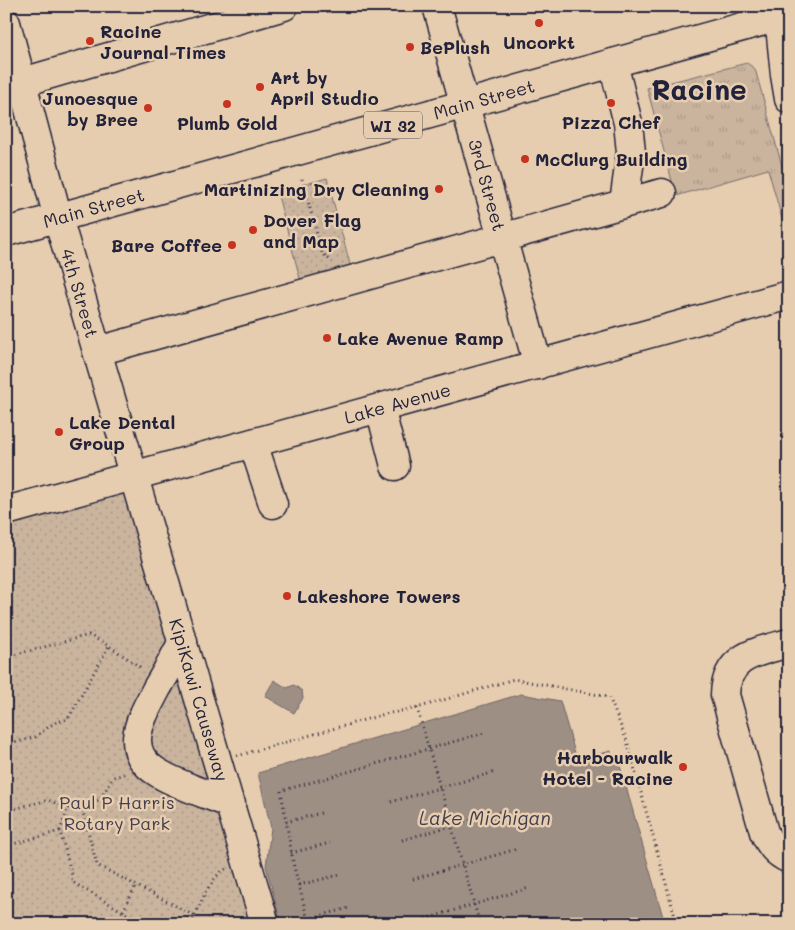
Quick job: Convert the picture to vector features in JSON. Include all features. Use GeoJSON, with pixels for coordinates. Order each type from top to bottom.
{"type":"FeatureCollection","features":[{"type":"Feature","properties":{"kind":"street"},"geometry":{"type":"LineString","coordinates":[[14,85],[284,6]]}},
{"type":"Feature","properties":{"kind":"street","name":"3rd Street"},"geometry":{"type":"LineString","coordinates":[[437,6],[538,365]]}},
{"type":"Feature","properties":{"kind":"street"},"geometry":{"type":"LineString","coordinates":[[784,19],[784,75],[789,99]]}},
{"type":"Feature","properties":{"kind":"street","name":"Main Street"},"geometry":{"type":"LineString","coordinates":[[6,232],[614,63],[784,19]]}},
{"type":"Feature","properties":{"kind":"street","name":"4th Street"},"geometry":{"type":"LineString","coordinates":[[6,23],[14,85],[58,218],[135,475]]}},
{"type":"Feature","properties":{"kind":"street"},"geometry":{"type":"LineString","coordinates":[[614,63],[628,123],[631,152],[624,203]]}},
{"type":"Feature","properties":{"kind":"street"},"geometry":{"type":"LineString","coordinates":[[98,351],[662,192]]}},
{"type":"Feature","properties":{"kind":"street","name":"Lake Avenue"},"geometry":{"type":"LineString","coordinates":[[6,511],[789,294]]}},
{"type":"Feature","properties":{"kind":"street"},"geometry":{"type":"LineString","coordinates":[[380,408],[396,466]]}},
{"type":"Feature","properties":{"kind":"street"},"geometry":{"type":"LineString","coordinates":[[253,443],[273,504]]}},
{"type":"Feature","properties":{"kind":"street","name":"KipiKawi Causeway"},"geometry":{"type":"LineString","coordinates":[[135,475],[265,924]]}},
{"type":"Feature","properties":{"kind":"street"},"geometry":{"type":"LineString","coordinates":[[183,641],[144,713],[137,731],[136,744],[145,762],[160,774],[231,804]]}},
{"type":"Feature","properties":{"kind":"street"},"geometry":{"type":"LineString","coordinates":[[789,642],[751,653],[739,661],[730,672],[725,695],[764,832],[770,845],[780,855],[789,859]]}},
{"type":"Feature","properties":{"kind":"path"},"geometry":{"type":"LineString","coordinates":[[302,179],[322,253],[351,279]]}},
{"type":"Feature","properties":{"kind":"path"},"geometry":{"type":"LineString","coordinates":[[6,657],[89,635],[148,671]]}},
{"type":"Feature","properties":{"kind":"path"},"geometry":{"type":"LineString","coordinates":[[6,745],[35,737],[54,723],[68,719],[109,646]]}},
{"type":"Feature","properties":{"kind":"path"},"geometry":{"type":"LineString","coordinates":[[237,756],[385,714],[417,708],[514,679],[609,697],[627,741],[677,924]]}},
{"type":"Feature","properties":{"kind":"path"},"geometry":{"type":"LineString","coordinates":[[417,708],[480,924]]}},
{"type":"Feature","properties":{"kind":"path"},"geometry":{"type":"LineString","coordinates":[[309,924],[291,853],[281,791],[484,733]]}},
{"type":"Feature","properties":{"kind":"path"},"geometry":{"type":"LineString","coordinates":[[391,802],[495,772]]}},
{"type":"Feature","properties":{"kind":"path"},"geometry":{"type":"LineString","coordinates":[[6,812],[48,800],[68,808],[100,800],[113,777],[132,773]]}},
{"type":"Feature","properties":{"kind":"path"},"geometry":{"type":"LineString","coordinates":[[81,805],[97,865],[195,916]]}},
{"type":"Feature","properties":{"kind":"path"},"geometry":{"type":"LineString","coordinates":[[68,808],[60,831],[74,883],[144,924]]}},
{"type":"Feature","properties":{"kind":"path"},"geometry":{"type":"LineString","coordinates":[[402,840],[506,810]]}},
{"type":"Feature","properties":{"kind":"path"},"geometry":{"type":"LineString","coordinates":[[286,822],[321,813]]}},
{"type":"Feature","properties":{"kind":"path"},"geometry":{"type":"LineString","coordinates":[[6,846],[60,831]]}},
{"type":"Feature","properties":{"kind":"path"},"geometry":{"type":"LineString","coordinates":[[291,853],[330,842]]}},
{"type":"Feature","properties":{"kind":"path"},"geometry":{"type":"LineString","coordinates":[[413,879],[517,849]]}},
{"type":"Feature","properties":{"kind":"path"},"geometry":{"type":"LineString","coordinates":[[191,924],[213,880],[223,870],[232,867]]}},
{"type":"Feature","properties":{"kind":"path"},"geometry":{"type":"LineString","coordinates":[[298,885],[339,875]]}},
{"type":"Feature","properties":{"kind":"path"},"geometry":{"type":"LineString","coordinates":[[123,911],[136,886]]}},
{"type":"Feature","properties":{"kind":"path"},"geometry":{"type":"LineString","coordinates":[[425,919],[529,888]]}},
{"type":"Feature","properties":{"kind":"path"},"geometry":{"type":"LineString","coordinates":[[308,919],[349,908]]}},
{"type":"Feature","properties":{"kind":"green space"},"geometry":{"type":"Polygon","coordinates":[[[747,63],[755,69],[789,191],[789,244],[768,169],[676,196],[647,88],[747,63]]]}},
{"type":"Feature","properties":{"kind":"green space"},"geometry":{"type":"Polygon","coordinates":[[[327,178],[351,268],[302,286],[277,192],[327,178]]]}},
{"type":"Feature","properties":{"kind":"green space","name":"Paul P Harris Rotary Park"},"geometry":{"type":"Polygon","coordinates":[[[135,475],[265,924],[6,924],[6,511],[135,475]]]}},
{"type":"Feature","properties":{"kind":"water"},"geometry":{"type":"Polygon","coordinates":[[[274,680],[287,688],[294,685],[302,691],[303,698],[294,713],[265,696],[274,680]]]}},
{"type":"Feature","properties":{"kind":"water","name":"Lake Michigan"},"geometry":{"type":"Polygon","coordinates":[[[521,694],[560,701],[577,760],[611,751],[612,756],[617,755],[665,924],[281,924],[266,866],[271,828],[258,773],[521,694]]]}},
{"type":"Feature","properties":{"kind":"place","name":"Uncorkt"},"geometry":{"type":"Point","coordinates":[539,23]}},
{"type":"Feature","properties":{"kind":"place","name":"Racine Journal Times"},"geometry":{"type":"Point","coordinates":[90,41]}},
{"type":"Feature","properties":{"kind":"place","name":"BePlush"},"geometry":{"type":"Point","coordinates":[410,47]}},
{"type":"Feature","properties":{"kind":"place","name":"Art by April Studio"},"geometry":{"type":"Point","coordinates":[260,87]}},
{"type":"Feature","properties":{"kind":"place","name":"Pizza Chef"},"geometry":{"type":"Point","coordinates":[611,103]}},
{"type":"Feature","properties":{"kind":"place","name":"Plumb Gold"},"geometry":{"type":"Point","coordinates":[227,104]}},
{"type":"Feature","properties":{"kind":"place","name":"Junoesque by Bree"},"geometry":{"type":"Point","coordinates":[148,108]}},
{"type":"Feature","properties":{"kind":"place","name":"McClurg Building"},"geometry":{"type":"Point","coordinates":[525,159]}},
{"type":"Feature","properties":{"kind":"place","name":"Martinizing Dry Cleaning"},"geometry":{"type":"Point","coordinates":[439,189]}},
{"type":"Feature","properties":{"kind":"place","name":"Dover Flag and Map"},"geometry":{"type":"Point","coordinates":[253,230]}},
{"type":"Feature","properties":{"kind":"place","name":"Bare Coffee"},"geometry":{"type":"Point","coordinates":[232,245]}},
{"type":"Feature","properties":{"kind":"place","name":"Lake Avenue Ramp"},"geometry":{"type":"Point","coordinates":[327,338]}},
{"type":"Feature","properties":{"kind":"place","name":"Lake Dental Group"},"geometry":{"type":"Point","coordinates":[59,432]}},
{"type":"Feature","properties":{"kind":"place","name":"Lakeshore Towers"},"geometry":{"type":"Point","coordinates":[287,596]}},
{"type":"Feature","properties":{"kind":"place","name":"Harbourwalk Hotel - Racine"},"geometry":{"type":"Point","coordinates":[683,767]}},
{"type":"Feature","properties":{"kind":"district","name":"Racine"},"geometry":{"type":"Point","coordinates":[699,89]}}]}
